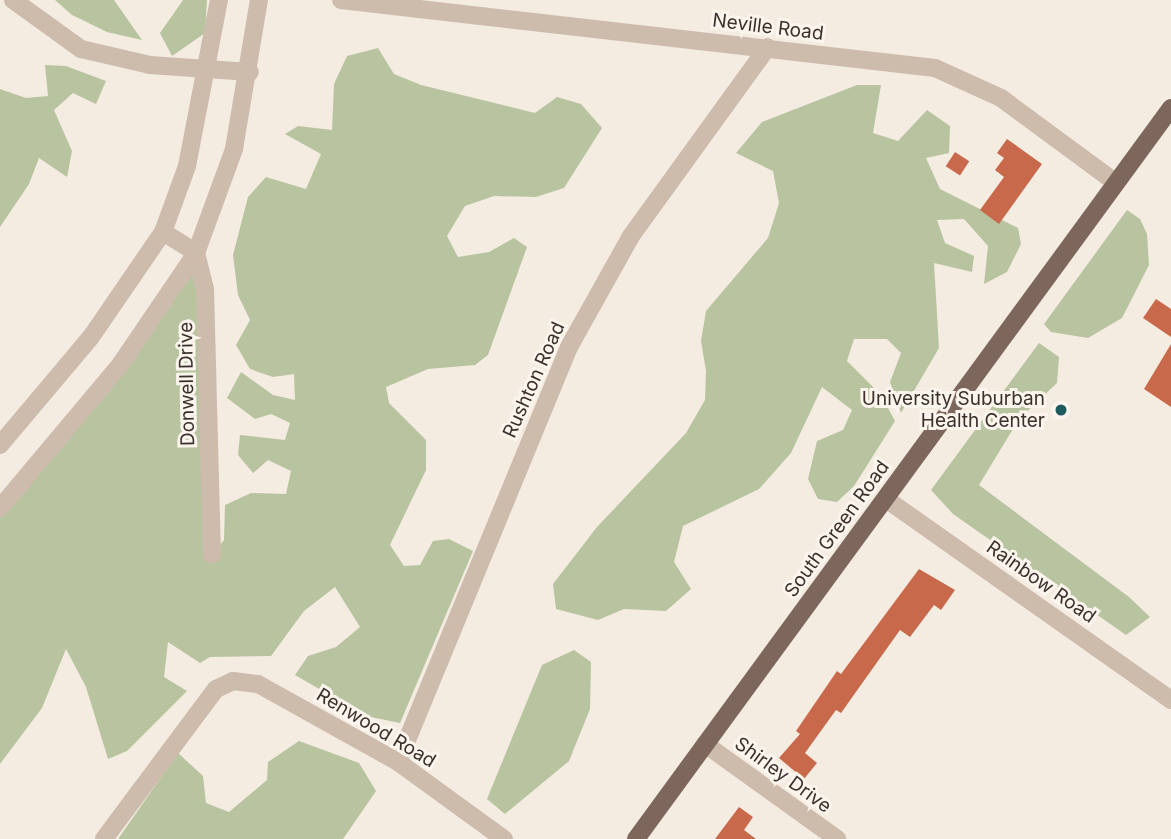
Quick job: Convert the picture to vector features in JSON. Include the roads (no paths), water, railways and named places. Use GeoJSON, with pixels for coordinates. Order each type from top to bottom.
{"type":"FeatureCollection","features":[{"type":"Feature","properties":{"kind":"main road","name":"South Green Road"},"geometry":{"type":"LineString","coordinates":[[636,839],[1171,108]]}},
{"type":"Feature","properties":{"kind":"street"},"geometry":{"type":"LineString","coordinates":[[13,0],[81,49],[149,65],[250,72]]}},
{"type":"Feature","properties":{"kind":"street"},"geometry":{"type":"LineString","coordinates":[[0,445],[91,337],[163,232],[187,166],[208,70],[219,0]]}},
{"type":"Feature","properties":{"kind":"street"},"geometry":{"type":"LineString","coordinates":[[0,508],[120,365],[196,253],[234,149],[250,72],[259,0]]}},
{"type":"Feature","properties":{"kind":"street","name":"Neville Road"},"geometry":{"type":"LineString","coordinates":[[341,0],[934,68],[1001,98],[1115,182]]}},
{"type":"Feature","properties":{"kind":"street","name":"Rushton Road"},"geometry":{"type":"LineString","coordinates":[[398,762],[569,347],[631,236],[768,47]]}},
{"type":"Feature","properties":{"kind":"street"},"geometry":{"type":"LineString","coordinates":[[163,232],[196,253]]}},
{"type":"Feature","properties":{"kind":"street","name":"Donwell Drive"},"geometry":{"type":"LineString","coordinates":[[196,253],[206,311],[212,555]]}},
{"type":"Feature","properties":{"kind":"street","name":"Rainbow Road"},"geometry":{"type":"LineString","coordinates":[[886,499],[1171,700]]}},
{"type":"Feature","properties":{"kind":"street","name":"Renwood Road"},"geometry":{"type":"LineString","coordinates":[[104,839],[216,689],[233,681],[258,684],[398,762],[504,839]]}},
{"type":"Feature","properties":{"kind":"street","name":"Shirley Drive"},"geometry":{"type":"LineString","coordinates":[[705,744],[836,839]]}},
{"type":"Feature","properties":{"kind":"place","name":"University Suburban Health Center"},"geometry":{"type":"Point","coordinates":[1061,410]}}]}
